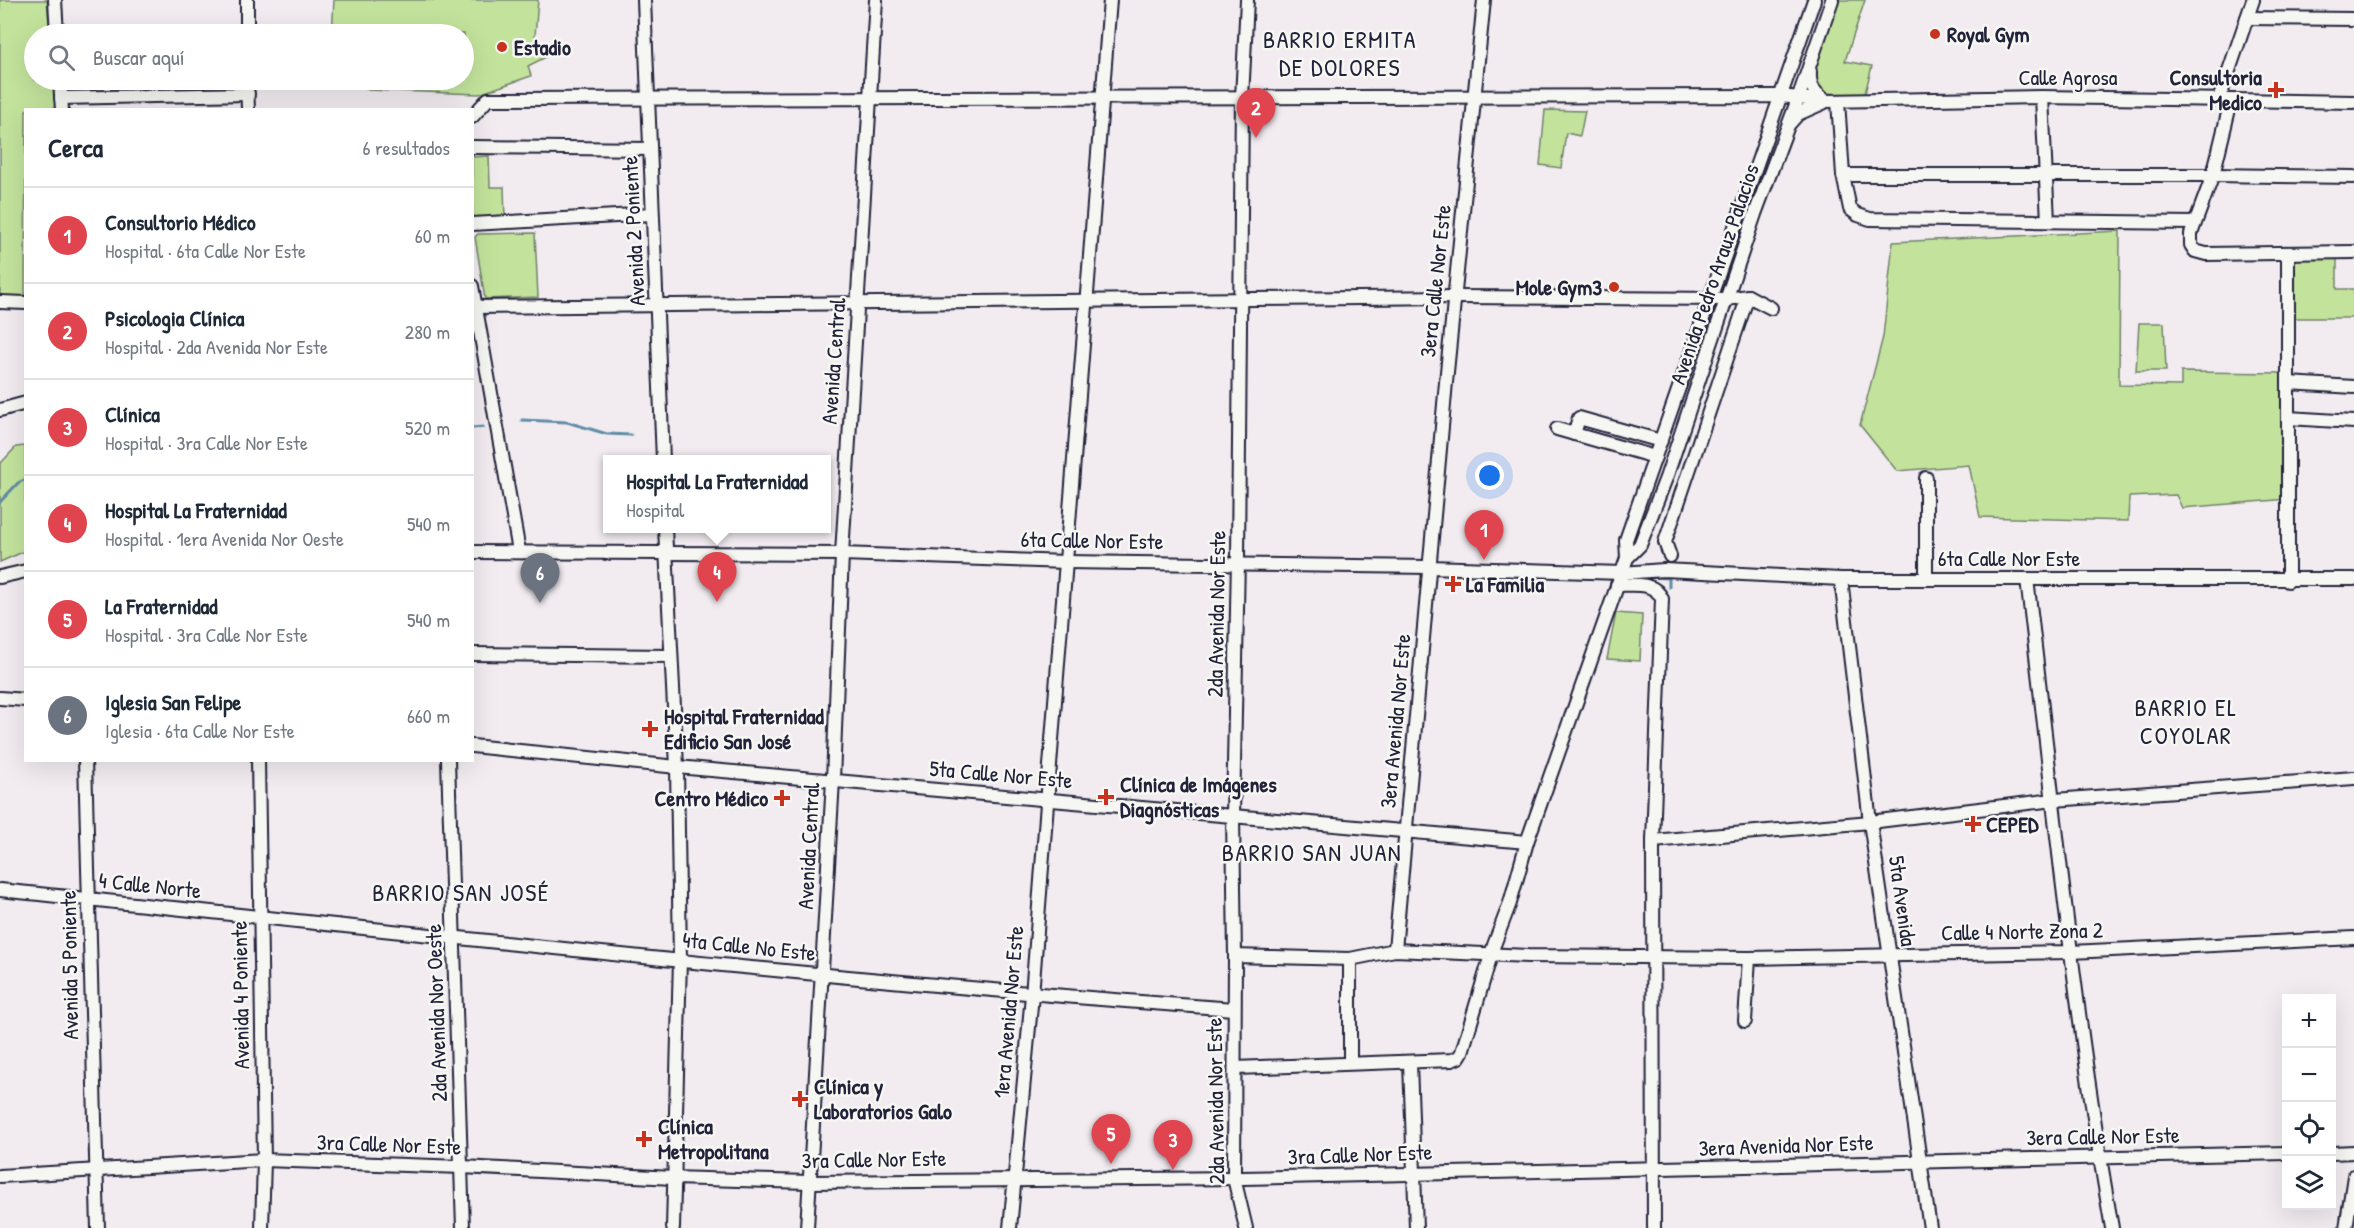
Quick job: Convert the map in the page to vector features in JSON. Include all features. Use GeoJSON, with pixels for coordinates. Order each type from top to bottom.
{"type":"FeatureCollection","features":[{"type":"Feature","properties":{"kind":"street"},"geometry":{"type":"LineString","coordinates":[[55,0],[56,24]]}},
{"type":"Feature","properties":{"kind":"street"},"geometry":{"type":"LineString","coordinates":[[247,0],[247,24]]}},
{"type":"Feature","properties":{"kind":"street","name":"Avenida 2 Poniente"},"geometry":{"type":"LineString","coordinates":[[644,0],[663,455]]}},
{"type":"Feature","properties":{"kind":"street","name":"Avenida Central"},"geometry":{"type":"LineString","coordinates":[[807,1228],[833,780],[842,554],[876,0]]}},
{"type":"Feature","properties":{"kind":"street"},"geometry":{"type":"LineString","coordinates":[[1047,800],[1110,0]]}},
{"type":"Feature","properties":{"kind":"street","name":"2da Avenida Nor Este"},"geometry":{"type":"LineString","coordinates":[[1246,1228],[1234,1178],[1233,816],[1238,563],[1242,98],[1247,0]]}},
{"type":"Feature","properties":{"kind":"street","name":"3era Calle Nor Este"},"geometry":{"type":"LineString","coordinates":[[1429,567],[1484,0]]}},
{"type":"Feature","properties":{"kind":"street","name":"Avenida Pedro Arauz Palacios"},"geometry":{"type":"LineString","coordinates":[[1410,1063],[1452,1060],[1459,1057],[1468,1036],[1527,842],[1627,558],[1626,540],[1708,298],[1814,0]]}},
{"type":"Feature","properties":{"kind":"street","name":"Avenida Pedro Arauz Palacios"},"geometry":{"type":"LineString","coordinates":[[1627,558],[1640,545],[1666,477],[1755,214],[1832,0]]}},
{"type":"Feature","properties":{"kind":"street"},"geometry":{"type":"LineString","coordinates":[[2253,0],[2225,101],[2213,175],[2193,223],[2190,240],[2195,250],[2206,254],[2354,252]]}},
{"type":"Feature","properties":{"kind":"street"},"geometry":{"type":"LineString","coordinates":[[2247,18],[2354,19]]}},
{"type":"Feature","properties":{"kind":"street"},"geometry":{"type":"LineString","coordinates":[[1810,65],[1809,83],[1812,90],[1832,101]]}},
{"type":"Feature","properties":{"kind":"street"},"geometry":{"type":"LineString","coordinates":[[248,90],[248,108]]}},
{"type":"Feature","properties":{"kind":"street"},"geometry":{"type":"LineString","coordinates":[[61,104],[248,94]]}},
{"type":"Feature","properties":{"kind":"street","name":"Calle Agrosa"},"geometry":{"type":"LineString","coordinates":[[474,115],[488,99],[1781,96],[1832,101],[2042,98],[2354,102]]}},
{"type":"Feature","properties":{"kind":"street"},"geometry":{"type":"LineString","coordinates":[[2042,98],[2048,221]]}},
{"type":"Feature","properties":{"kind":"street"},"geometry":{"type":"LineString","coordinates":[[1789,124],[1798,114],[1832,101]]}},
{"type":"Feature","properties":{"kind":"street"},"geometry":{"type":"LineString","coordinates":[[1832,101],[1850,209],[1870,219],[2193,223]]}},
{"type":"Feature","properties":{"kind":"street"},"geometry":{"type":"LineString","coordinates":[[474,147],[650,149]]}},
{"type":"Feature","properties":{"kind":"street"},"geometry":{"type":"LineString","coordinates":[[1843,175],[2354,177]]}},
{"type":"Feature","properties":{"kind":"street"},"geometry":{"type":"LineString","coordinates":[[1741,208],[1755,214]]}},
{"type":"Feature","properties":{"kind":"street"},"geometry":{"type":"LineString","coordinates":[[474,224],[652,214]]}},
{"type":"Feature","properties":{"kind":"street"},"geometry":{"type":"LineString","coordinates":[[2288,254],[2288,580]]}},
{"type":"Feature","properties":{"kind":"street"},"geometry":{"type":"LineString","coordinates":[[1670,556],[1665,542],[1748,296]]}},
{"type":"Feature","properties":{"kind":"street"},"geometry":{"type":"LineString","coordinates":[[519,551],[475,308],[1455,297],[1727,299],[1748,296],[1772,308]]}},
{"type":"Feature","properties":{"kind":"street"},"geometry":{"type":"LineString","coordinates":[[0,302],[24,303]]}},
{"type":"Feature","properties":{"kind":"street"},"geometry":{"type":"LineString","coordinates":[[2288,383],[2354,387]]}},
{"type":"Feature","properties":{"kind":"street"},"geometry":{"type":"LineString","coordinates":[[1677,394],[1692,401]]}},
{"type":"Feature","properties":{"kind":"street"},"geometry":{"type":"LineString","coordinates":[[0,410],[24,404]]}},
{"type":"Feature","properties":{"kind":"street"},"geometry":{"type":"LineString","coordinates":[[1574,434],[1579,418],[1661,441]]}},
{"type":"Feature","properties":{"kind":"street"},"geometry":{"type":"LineString","coordinates":[[2288,418],[2354,422]]}},
{"type":"Feature","properties":{"kind":"street"},"geometry":{"type":"LineString","coordinates":[[1557,429],[1655,457]]}},
{"type":"Feature","properties":{"kind":"street"},"geometry":{"type":"LineString","coordinates":[[1651,471],[1666,477]]}},
{"type":"Feature","properties":{"kind":"street"},"geometry":{"type":"LineString","coordinates":[[1926,478],[1926,578]]}},
{"type":"Feature","properties":{"kind":"street"},"geometry":{"type":"LineString","coordinates":[[665,533],[677,767],[680,959],[673,1228]]}},
{"type":"Feature","properties":{"kind":"street","name":"6ta Calle Nor Este"},"geometry":{"type":"LineString","coordinates":[[474,552],[666,551],[842,554],[1066,562],[1429,567],[1619,579],[1664,570],[1841,579],[2354,579]]}},
{"type":"Feature","properties":{"kind":"street","name":"6ta Calle Nor Este"},"geometry":{"type":"LineString","coordinates":[[1627,558],[1664,570]]}},
{"type":"Feature","properties":{"kind":"street","name":"3era Avenida Nor Este"},"geometry":{"type":"LineString","coordinates":[[1395,950],[1429,567]]}},
{"type":"Feature","properties":{"kind":"street"},"geometry":{"type":"LineString","coordinates":[[0,578],[24,572]]}},
{"type":"Feature","properties":{"kind":"street"},"geometry":{"type":"LineString","coordinates":[[1619,579],[1648,586],[1657,591],[1662,599],[1653,841],[1654,1228]]}},
{"type":"Feature","properties":{"kind":"street","name":"5ta Avenida"},"geometry":{"type":"LineString","coordinates":[[1841,579],[1870,822],[1930,1228]]}},
{"type":"Feature","properties":{"kind":"street"},"geometry":{"type":"LineString","coordinates":[[2027,579],[2071,952],[2112,1228]]}},
{"type":"Feature","properties":{"kind":"street"},"geometry":{"type":"LineString","coordinates":[[474,654],[671,656]]}},
{"type":"Feature","properties":{"kind":"street"},"geometry":{"type":"LineString","coordinates":[[0,698],[24,700]]}},
{"type":"Feature","properties":{"kind":"street","name":"5ta Calle Nor Este"},"geometry":{"type":"LineString","coordinates":[[474,746],[677,767],[1527,842]]}},
{"type":"Feature","properties":{"kind":"street","name":"Avenida 5 Poniente"},"geometry":{"type":"LineString","coordinates":[[85,762],[98,1228]]}},
{"type":"Feature","properties":{"kind":"street","name":"Avenida 4 Poniente"},"geometry":{"type":"LineString","coordinates":[[258,762],[264,1160],[262,1228]]}},
{"type":"Feature","properties":{"kind":"street","name":"2da Avenida Nor Oeste"},"geometry":{"type":"LineString","coordinates":[[448,762],[464,1228]]}},
{"type":"Feature","properties":{"kind":"street"},"geometry":{"type":"LineString","coordinates":[[1653,841],[1870,822],[2054,800],[2354,778]]}},
{"type":"Feature","properties":{"kind":"street","name":"1era Avenida Nor Este"},"geometry":{"type":"LineString","coordinates":[[1010,1228],[1032,995],[1047,800]]}},
{"type":"Feature","properties":{"kind":"street","name":"4 Calle Norte"},"geometry":{"type":"LineString","coordinates":[[0,890],[260,917]]}},
{"type":"Feature","properties":{"kind":"street","name":"4ta Calle No Este"},"geometry":{"type":"LineString","coordinates":[[260,917],[454,939],[680,959],[1032,995],[1234,1009]]}},
{"type":"Feature","properties":{"kind":"street","name":"Calle 4 Norte Zona 2"},"geometry":{"type":"LineString","coordinates":[[1235,956],[1350,959],[1395,950],[1492,954],[1749,958],[2071,952],[2354,938]]}},
{"type":"Feature","properties":{"kind":"street"},"geometry":{"type":"LineString","coordinates":[[1745,1021],[1749,958]]}},
{"type":"Feature","properties":{"kind":"street"},"geometry":{"type":"LineString","coordinates":[[1350,959],[1350,1062]]}},
{"type":"Feature","properties":{"kind":"street"},"geometry":{"type":"LineString","coordinates":[[1235,1068],[1350,1062],[1410,1063],[1416,1228]]}},
{"type":"Feature","properties":{"kind":"street"},"geometry":{"type":"LineString","coordinates":[[2336,1153],[2354,1152]]}},
{"type":"Feature","properties":{"kind":"street","name":"3era Calle Nor Este"},"geometry":{"type":"LineString","coordinates":[[1920,1162],[2282,1154]]}},
{"type":"Feature","properties":{"kind":"street","name":"3ra Calle Nor Este"},"geometry":{"type":"LineString","coordinates":[[0,1176],[264,1160],[808,1182],[1014,1178],[1234,1178],[1654,1169]]}},
{"type":"Feature","properties":{"kind":"street","name":"3era Avenida Nor Este"},"geometry":{"type":"LineString","coordinates":[[1654,1169],[1920,1162]]}},
{"type":"Feature","properties":{"kind":"street"},"geometry":{"type":"LineString","coordinates":[[2346,1228],[2354,1176]]}},
{"type":"Feature","properties":{"kind":"green space"},"geometry":{"type":"Polygon","coordinates":[[[0,0],[47,0],[49,24],[24,24],[24,90],[55,90],[57,108],[24,108],[24,296],[0,296],[0,0]]]}},
{"type":"Feature","properties":{"kind":"green space","name":"Estadio"},"geometry":{"type":"Polygon","coordinates":[[[334,0],[538,0],[535,36],[546,57],[528,66],[531,76],[479,94],[369,90],[474,90],[474,24],[333,24],[334,0]]]}},
{"type":"Feature","properties":{"kind":"green space"},"geometry":{"type":"Polygon","coordinates":[[[1838,0],[1865,0],[1845,61],[1872,66],[1864,97],[1826,93],[1817,88],[1814,69],[1838,0]]]}},
{"type":"Feature","properties":{"kind":"green space"},"geometry":{"type":"Polygon","coordinates":[[[1545,110],[1585,111],[1580,136],[1566,133],[1561,168],[1540,165],[1545,110]]]}},
{"type":"Feature","properties":{"kind":"green space"},"geometry":{"type":"Polygon","coordinates":[[[489,156],[490,187],[504,187],[505,219],[474,219],[474,157],[489,156]]]}},
{"type":"Feature","properties":{"kind":"green space"},"geometry":{"type":"Polygon","coordinates":[[[2120,231],[2119,385],[2181,386],[2181,372],[2288,373],[2288,499],[2182,508],[2176,495],[2129,497],[2128,521],[1980,517],[1969,465],[1897,471],[1860,425],[1883,337],[1893,242],[2120,231]]]}},
{"type":"Feature","properties":{"kind":"green space"},"geometry":{"type":"Polygon","coordinates":[[[535,233],[538,297],[485,299],[475,237],[478,234],[535,233]]]}},
{"type":"Feature","properties":{"kind":"green space"},"geometry":{"type":"Polygon","coordinates":[[[2288,254],[2337,255],[2337,289],[2354,289],[2354,318],[2288,318],[2288,254]]]}},
{"type":"Feature","properties":{"kind":"green space"},"geometry":{"type":"Polygon","coordinates":[[[2139,323],[2164,323],[2166,371],[2136,371],[2139,323]]]}},
{"type":"Feature","properties":{"kind":"green space"},"geometry":{"type":"Polygon","coordinates":[[[24,446],[24,551],[0,562],[0,464],[16,447],[24,446]]]}},
{"type":"Feature","properties":{"kind":"green space"},"geometry":{"type":"Polygon","coordinates":[[[1616,613],[1642,615],[1640,661],[1607,659],[1616,613]]]}},
{"type":"Feature","properties":{"kind":"waterway"},"geometry":{"type":"LineString","coordinates":[[522,420],[567,422],[607,434],[631,435]]}},
{"type":"Feature","properties":{"kind":"waterway"},"geometry":{"type":"LineString","coordinates":[[474,428],[483,427]]}},
{"type":"Feature","properties":{"kind":"waterway"},"geometry":{"type":"LineString","coordinates":[[0,502],[18,483],[24,480]]}},
{"type":"Feature","properties":{"kind":"waterway"},"geometry":{"type":"LineString","coordinates":[[1647,577],[1669,578]]}},
{"type":"Feature","properties":{"kind":"waterway"},"geometry":{"type":"LineString","coordinates":[[1669,577],[1669,587]]}},
{"type":"Feature","properties":{"kind":"place","name":"Royal Gym"},"geometry":{"type":"Point","coordinates":[1935,34]}},
{"type":"Feature","properties":{"kind":"place","name":"Estadio"},"geometry":{"type":"Point","coordinates":[502,47]}},
{"type":"Feature","properties":{"kind":"place","name":"Consultoria Medico"},"geometry":{"type":"Point","coordinates":[2276,90]}},
{"type":"Feature","properties":{"kind":"place","name":"Psicologia Clínica"},"geometry":{"type":"Point","coordinates":[1256,138]}},
{"type":"Feature","properties":{"kind":"place","name":"Mole Gym3"},"geometry":{"type":"Point","coordinates":[1614,287]}},
{"type":"Feature","properties":{"kind":"place","name":"Consultorio Médico"},"geometry":{"type":"Point","coordinates":[1484,560]}},
{"type":"Feature","properties":{"kind":"place","name":"La Familia"},"geometry":{"type":"Point","coordinates":[1453,584]}},
{"type":"Feature","properties":{"kind":"place","name":"Hospital La Fraternidad"},"geometry":{"type":"Point","coordinates":[717,602]}},
{"type":"Feature","properties":{"kind":"place","name":"Iglesia San Felipe"},"geometry":{"type":"Point","coordinates":[540,603]}},
{"type":"Feature","properties":{"kind":"place","name":"Hospital Fraternidad Edificio San José"},"geometry":{"type":"Point","coordinates":[650,729]}},
{"type":"Feature","properties":{"kind":"place","name":"Clínica de Imágenes Diagnósticas"},"geometry":{"type":"Point","coordinates":[1106,797]}},
{"type":"Feature","properties":{"kind":"place","name":"Centro Médico"},"geometry":{"type":"Point","coordinates":[782,798]}},
{"type":"Feature","properties":{"kind":"place","name":"CEPED"},"geometry":{"type":"Point","coordinates":[1973,824]}},
{"type":"Feature","properties":{"kind":"place","name":"Clínica y Laboratorios Galo"},"geometry":{"type":"Point","coordinates":[800,1099]}},
{"type":"Feature","properties":{"kind":"place","name":"Clínica Metropolitana"},"geometry":{"type":"Point","coordinates":[644,1139]}},
{"type":"Feature","properties":{"kind":"place","name":"La Fraternidad"},"geometry":{"type":"Point","coordinates":[1111,1164]}},
{"type":"Feature","properties":{"kind":"place","name":"Clínica"},"geometry":{"type":"Point","coordinates":[1173,1170]}},
{"type":"Feature","properties":{"kind":"district","name":"BARRIO ERMITA DE DOLORES"},"geometry":{"type":"Point","coordinates":[1340,53]}},
{"type":"Feature","properties":{"kind":"district","name":"BARRIO EL COYOLAR"},"geometry":{"type":"Point","coordinates":[2186,721]}},
{"type":"Feature","properties":{"kind":"district","name":"BARRIO SAN JUAN"},"geometry":{"type":"Point","coordinates":[1312,852]}},
{"type":"Feature","properties":{"kind":"district","name":"BARRIO SAN JOSÉ"},"geometry":{"type":"Point","coordinates":[461,892]}}]}
